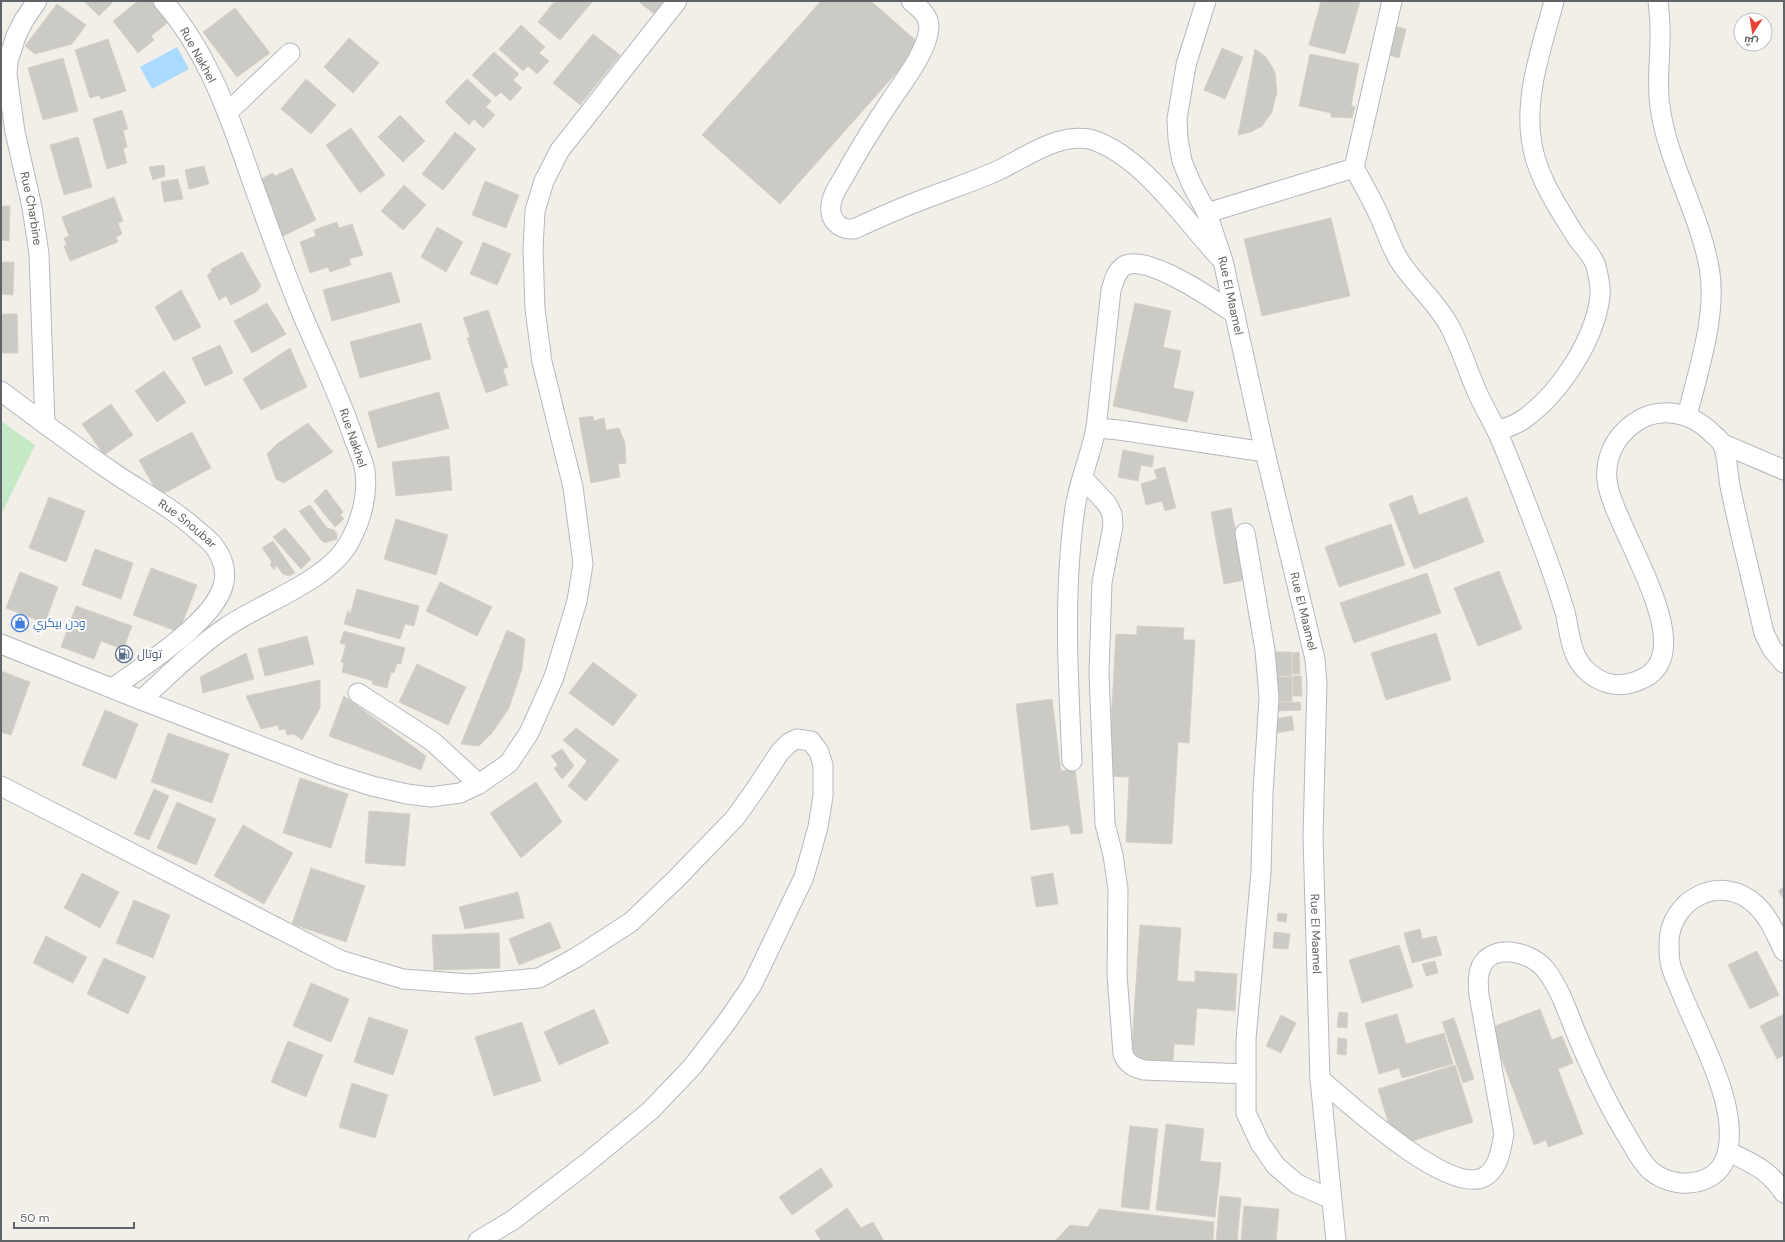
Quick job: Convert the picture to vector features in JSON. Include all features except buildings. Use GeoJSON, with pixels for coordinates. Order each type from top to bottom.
{"type":"FeatureCollection","features":[{"type":"Feature","properties":{"kind":"street","name":"Rue Charbine"},"geometry":{"type":"LineString","coordinates":[[37,1],[24,20],[16,36],[8,62],[7,75],[15,132],[32,208],[39,254],[45,424]]}},
{"type":"Feature","properties":{"kind":"street","name":"Rue Nakhel"},"geometry":{"type":"LineString","coordinates":[[140,700],[196,650],[224,628],[252,610],[307,581],[334,562],[349,542],[367,492],[364,469],[345,411],[317,352],[280,259],[228,112],[192,40],[164,1]]}},
{"type":"Feature","properties":{"kind":"street"},"geometry":{"type":"LineString","coordinates":[[1,644],[140,700],[331,773],[372,786],[407,794],[431,797],[460,793],[479,784],[509,763],[529,733],[554,677],[566,640],[581,582],[584,564],[573,487],[542,362],[535,309],[533,249],[535,211],[544,181],[560,150],[677,1]]}},
{"type":"Feature","properties":{"kind":"street"},"geometry":{"type":"LineString","coordinates":[[911,1],[924,12],[928,20],[929,26],[926,42],[907,75],[855,156],[834,194],[831,204],[831,214],[834,222],[839,227],[845,230],[854,229],[934,195],[998,171],[1041,148],[1061,140],[1078,138],[1092,139],[1108,147],[1143,172],[1161,190],[1223,261]]}},
{"type":"Feature","properties":{"kind":"street","name":"Rue El Maamel"},"geometry":{"type":"LineString","coordinates":[[1206,1],[1186,65],[1177,119],[1182,161],[1191,183],[1207,213],[1223,261],[1265,452],[1312,644],[1315,665],[1317,683],[1313,837],[1320,1079],[1336,1241]]}},
{"type":"Feature","properties":{"kind":"street"},"geometry":{"type":"LineString","coordinates":[[1392,1],[1354,168],[1378,213],[1392,248],[1409,275],[1441,311],[1451,328],[1478,393],[1497,431],[1557,583],[1574,651],[1581,665],[1591,674],[1605,682],[1619,685],[1632,683],[1647,677],[1656,668],[1663,655],[1665,642],[1664,628],[1657,604],[1614,507],[1608,489],[1606,476],[1608,461],[1614,445],[1634,423],[1647,416],[1660,413],[1672,412],[1687,416],[1708,429],[1723,444],[1784,470]]}},
{"type":"Feature","properties":{"kind":"street"},"geometry":{"type":"LineString","coordinates":[[1497,431],[1523,420],[1539,407],[1553,391],[1568,371],[1586,341],[1595,320],[1600,294],[1595,264],[1550,193],[1537,164],[1531,137],[1531,102],[1554,1]]}},
{"type":"Feature","properties":{"kind":"street"},"geometry":{"type":"LineString","coordinates":[[1658,1],[1660,29],[1658,68],[1660,106],[1665,133],[1673,160],[1701,232],[1710,268],[1711,298],[1706,340],[1687,416]]}},
{"type":"Feature","properties":{"kind":"street"},"geometry":{"type":"LineString","coordinates":[[228,112],[290,53]]}},
{"type":"Feature","properties":{"kind":"street"},"geometry":{"type":"LineString","coordinates":[[1207,213],[1354,168]]}},
{"type":"Feature","properties":{"kind":"street"},"geometry":{"type":"LineString","coordinates":[[1072,761],[1067,630],[1069,573],[1076,507],[1096,428],[1112,290],[1115,277],[1124,266],[1132,263],[1161,271],[1206,294],[1235,314]]}},
{"type":"Feature","properties":{"kind":"street","name":"Rue Snoubar"},"geometry":{"type":"LineString","coordinates":[[1,391],[115,474],[186,520],[214,546],[222,560],[225,575],[223,587],[209,611],[183,635],[113,688]]}},
{"type":"Feature","properties":{"kind":"street"},"geometry":{"type":"LineString","coordinates":[[1096,428],[1119,430],[1265,452]]}},
{"type":"Feature","properties":{"kind":"street"},"geometry":{"type":"LineString","coordinates":[[1723,444],[1730,484],[1764,633],[1772,649],[1784,663]]}},
{"type":"Feature","properties":{"kind":"street"},"geometry":{"type":"LineString","coordinates":[[1083,478],[1107,504],[1112,514],[1113,526],[1102,582],[1099,672],[1105,824],[1114,855],[1118,889],[1117,974],[1123,1054],[1126,1061],[1133,1066],[1144,1070],[1246,1074]]}},
{"type":"Feature","properties":{"kind":"street"},"geometry":{"type":"LineString","coordinates":[[1245,533],[1265,650],[1269,697],[1263,793],[1261,872],[1246,1039],[1246,1113],[1260,1142],[1276,1166],[1297,1184],[1331,1199]]}},
{"type":"Feature","properties":{"kind":"street"},"geometry":{"type":"LineString","coordinates":[[358,692],[432,741],[479,784]]}},
{"type":"Feature","properties":{"kind":"street"},"geometry":{"type":"LineString","coordinates":[[1,786],[340,960],[403,979],[470,984],[539,978],[631,922],[681,874],[735,818],[780,752],[789,743],[797,739],[812,741],[819,752],[823,765],[824,782],[823,796],[812,848],[804,877],[752,985],[726,1023],[692,1067],[650,1111],[588,1164],[513,1220],[478,1241]]}},
{"type":"Feature","properties":{"kind":"street"},"geometry":{"type":"LineString","coordinates":[[1320,1079],[1395,1140],[1428,1164],[1445,1173],[1462,1178],[1473,1180],[1484,1177],[1493,1169],[1500,1155],[1504,1134],[1479,995],[1478,977],[1483,963],[1493,954],[1507,952],[1525,955],[1544,968],[1555,986],[1605,1097],[1639,1156],[1650,1170],[1666,1179],[1682,1184],[1698,1183],[1712,1177],[1723,1166],[1728,1151],[1730,1120],[1725,1099],[1712,1064],[1671,966],[1668,944],[1671,928],[1678,913],[1691,899],[1706,892],[1724,890],[1740,894],[1756,904],[1766,916],[1784,950]]}},
{"type":"Feature","properties":{"kind":"street"},"geometry":{"type":"LineString","coordinates":[[1728,1151],[1762,1169],[1774,1178],[1784,1194]]}},
{"type":"Feature","properties":{"kind":"green space"},"geometry":{"type":"Polygon","coordinates":[[[1,421],[35,445],[1,515],[1,421]]]}},
{"type":"Feature","properties":{"kind":"water"},"geometry":{"type":"Polygon","coordinates":[[[177,47],[189,69],[152,89],[140,67],[177,47]]]}},
{"type":"Feature","properties":{"kind":"place","name":"ودن بيكري"},"geometry":{"type":"Point","coordinates":[20,623]}},
{"type":"Feature","properties":{"kind":"place","name":"توتال"},"geometry":{"type":"Point","coordinates":[124,654]}}]}
